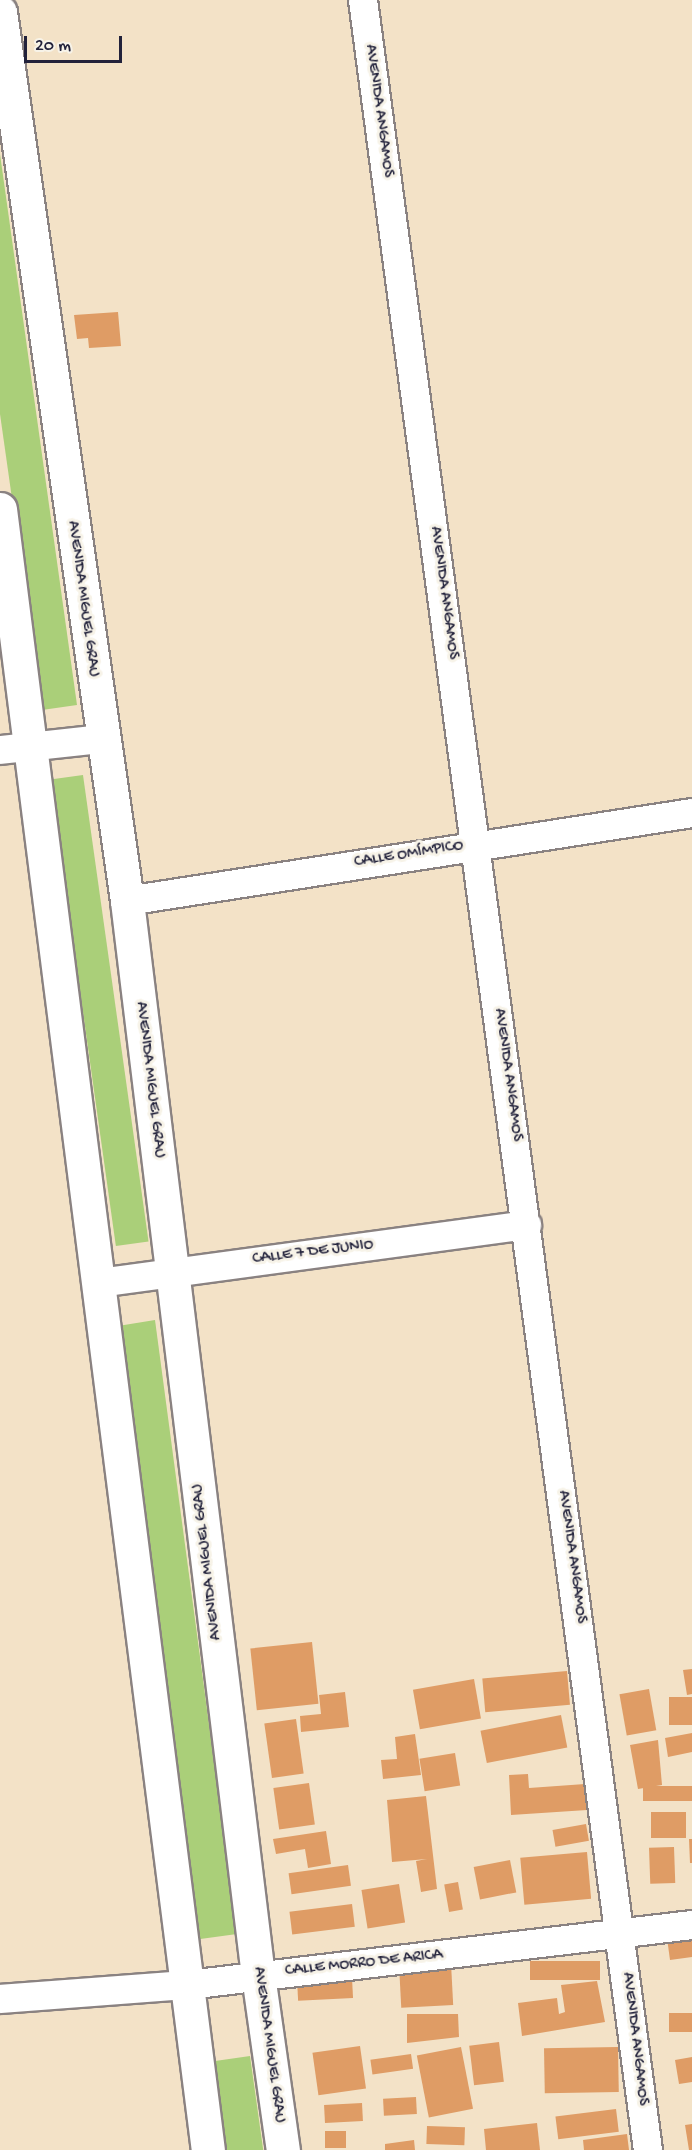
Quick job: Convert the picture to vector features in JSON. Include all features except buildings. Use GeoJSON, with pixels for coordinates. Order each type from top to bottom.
{"type":"FeatureCollection","features":[{"type":"Feature","properties":{"kind":"street","name":"AVENIDA ANGAMOS"},"geometry":{"type":"LineString","coordinates":[[363,0],[648,2150]]}},
{"type":"Feature","properties":{"kind":"street","name":"AVENIDA MIGUEL GRAU"},"geometry":{"type":"LineString","coordinates":[[0,12],[102,740],[127,901],[258,1975],[283,2150]]}},
{"type":"Feature","properties":{"kind":"street"},"geometry":{"type":"LineString","coordinates":[[0,509],[32,746],[208,2150]]}},
{"type":"Feature","properties":{"kind":"street"},"geometry":{"type":"LineString","coordinates":[[0,750],[102,740]]}},
{"type":"Feature","properties":{"kind":"street","name":"CALLE OMÍMPICO"},"geometry":{"type":"LineString","coordinates":[[127,901],[476,844],[692,813]]}},
{"type":"Feature","properties":{"kind":"street","name":"CALLE 7 DE JUNIO"},"geometry":{"type":"LineString","coordinates":[[99,1283],[527,1225]]}},
{"type":"Feature","properties":{"kind":"street","name":"CALLE MORRO DE ARICA"},"geometry":{"type":"LineString","coordinates":[[0,1999],[188,1985],[258,1975],[621,1936],[692,1925]]}},
{"type":"Feature","properties":{"kind":"green space"},"geometry":{"type":"Polygon","coordinates":[[[0,154],[77,705],[42,710],[0,414],[0,154]]]}},
{"type":"Feature","properties":{"kind":"green space"},"geometry":{"type":"Polygon","coordinates":[[[83,775],[149,1241],[116,1246],[50,780],[83,775]]]}},
{"type":"Feature","properties":{"kind":"green space"},"geometry":{"type":"Polygon","coordinates":[[[155,1320],[237,1934],[193,1940],[118,1326],[155,1320]]]}},
{"type":"Feature","properties":{"kind":"green space"},"geometry":{"type":"Polygon","coordinates":[[[250,2056],[263,2150],[226,2150],[213,2061],[250,2056]]]}}]}
